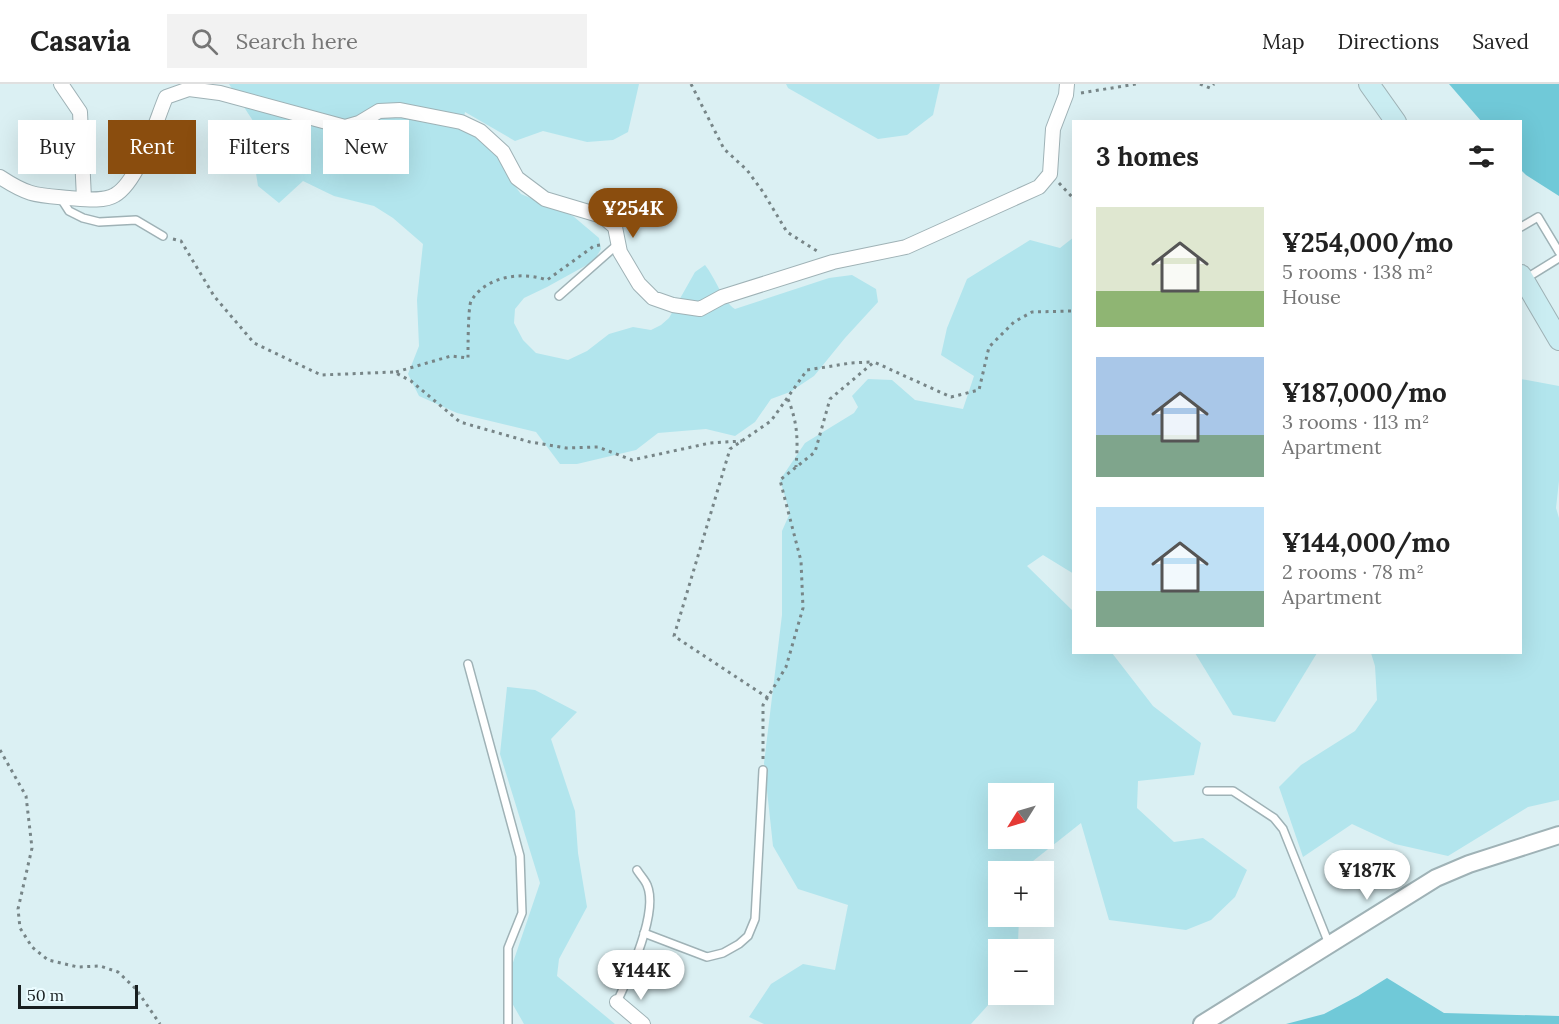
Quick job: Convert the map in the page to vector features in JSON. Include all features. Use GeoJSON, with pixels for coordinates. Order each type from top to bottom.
{"type":"FeatureCollection","features":[{"type":"Feature","properties":{"kind":"main road"},"geometry":{"type":"LineString","coordinates":[[1369,84],[1395,120]]}},
{"type":"Feature","properties":{"kind":"main road"},"geometry":{"type":"LineString","coordinates":[[1522,277],[1559,339]]}},
{"type":"Feature","properties":{"kind":"street"},"geometry":{"type":"LineString","coordinates":[[61,84],[80,112],[84,199]]}},
{"type":"Feature","properties":{"kind":"street"},"geometry":{"type":"LineString","coordinates":[[0,177],[30,195],[84,199],[115,196],[128,183],[141,161],[166,97],[189,88],[220,93],[345,127],[359,123],[378,111],[400,110],[461,122],[480,131],[503,152],[517,178],[545,199],[602,216],[615,227],[620,252],[639,284],[653,298],[673,305],[700,309],[722,297],[833,262],[906,247],[1039,187],[1050,174],[1053,129],[1067,90]]}},
{"type":"Feature","properties":{"kind":"street"},"geometry":{"type":"LineString","coordinates":[[1202,1024],[1436,878],[1469,864],[1559,835]]}},
{"type":"Feature","properties":{"kind":"street"},"geometry":{"type":"LineString","coordinates":[[617,1002],[643,1024]]}},
{"type":"Feature","properties":{"kind":"lane"},"geometry":{"type":"LineString","coordinates":[[60,197],[69,211],[84,218],[99,222],[136,220],[163,236]]}},
{"type":"Feature","properties":{"kind":"lane"},"geometry":{"type":"LineString","coordinates":[[1522,226],[1538,217],[1559,252]]}},
{"type":"Feature","properties":{"kind":"lane"},"geometry":{"type":"LineString","coordinates":[[559,296],[618,244]]}},
{"type":"Feature","properties":{"kind":"lane"},"geometry":{"type":"LineString","coordinates":[[1522,277],[1559,258]]}},
{"type":"Feature","properties":{"kind":"lane"},"geometry":{"type":"LineString","coordinates":[[468,664],[520,856],[522,913],[508,948],[508,1024]]}},
{"type":"Feature","properties":{"kind":"lane"},"geometry":{"type":"LineString","coordinates":[[644,933],[706,957],[723,953],[748,936],[755,919],[763,770]]}},
{"type":"Feature","properties":{"kind":"lane"},"geometry":{"type":"LineString","coordinates":[[1207,791],[1233,791],[1274,818],[1283,829],[1329,945]]}},
{"type":"Feature","properties":{"kind":"lane"},"geometry":{"type":"LineString","coordinates":[[617,1002],[636,958],[649,914],[648,886],[637,870]]}},
{"type":"Feature","properties":{"kind":"path"},"geometry":{"type":"LineString","coordinates":[[691,84],[723,149],[747,170],[787,232],[833,262]]}},
{"type":"Feature","properties":{"kind":"path"},"geometry":{"type":"LineString","coordinates":[[1067,90],[1106,90],[1136,84]]}},
{"type":"Feature","properties":{"kind":"path"},"geometry":{"type":"LineString","coordinates":[[1200,84],[1210,88],[1214,84]]}},
{"type":"Feature","properties":{"kind":"path"},"geometry":{"type":"LineString","coordinates":[[1050,174],[1072,197]]}},
{"type":"Feature","properties":{"kind":"path"},"geometry":{"type":"LineString","coordinates":[[163,236],[181,241],[214,296],[254,343],[321,375],[394,372],[451,356],[468,358],[470,302],[488,283],[516,275],[548,280],[594,246],[618,244]]}},
{"type":"Feature","properties":{"kind":"path"},"geometry":{"type":"LineString","coordinates":[[768,698],[674,636],[730,449],[771,420],[807,370],[874,362],[951,397],[961,395],[980,390],[989,347],[1014,322],[1032,312],[1072,311]]}},
{"type":"Feature","properties":{"kind":"path"},"geometry":{"type":"LineString","coordinates":[[763,770],[763,705],[786,667],[803,608],[801,561],[780,480],[814,452],[830,399],[874,362]]}},
{"type":"Feature","properties":{"kind":"path"},"geometry":{"type":"LineString","coordinates":[[394,372],[411,381],[460,422],[530,442],[566,448],[598,447],[632,460],[710,443],[742,441]]}},
{"type":"Feature","properties":{"kind":"path"},"geometry":{"type":"LineString","coordinates":[[787,398],[796,419],[798,441],[796,467]]}},
{"type":"Feature","properties":{"kind":"path"},"geometry":{"type":"LineString","coordinates":[[0,750],[26,796],[32,848],[18,909],[20,928],[32,947],[48,960],[78,967],[100,966],[118,972],[136,989],[160,1024]]}},
{"type":"Feature","properties":{"kind":"shaded area"},"geometry":{"type":"Polygon","coordinates":[[[229,84],[639,84],[628,132],[613,140],[587,142],[543,131],[515,141],[465,112],[463,122],[499,158],[521,194],[573,216],[599,238],[601,249],[594,261],[524,298],[515,309],[514,323],[523,340],[536,353],[568,360],[587,351],[609,334],[633,327],[651,330],[661,325],[669,318],[695,272],[705,265],[727,301],[735,309],[829,278],[852,275],[876,289],[878,302],[814,376],[790,392],[771,399],[755,422],[735,436],[706,429],[658,433],[636,450],[577,464],[560,464],[536,432],[457,413],[419,396],[408,374],[419,346],[417,300],[423,244],[393,218],[374,206],[334,196],[303,181],[279,203],[258,186],[256,174],[311,174],[311,120],[252,120],[229,84]]]}},
{"type":"Feature","properties":{"kind":"shaded area"},"geometry":{"type":"Polygon","coordinates":[[[786,84],[940,84],[933,115],[907,135],[878,139],[788,88],[786,84]]]}},
{"type":"Feature","properties":{"kind":"shaded area"},"geometry":{"type":"Polygon","coordinates":[[[1449,84],[1559,84],[1559,196],[1522,171],[1522,120],[1480,120],[1449,84]]]}},
{"type":"Feature","properties":{"kind":"shaded area"},"geometry":{"type":"Polygon","coordinates":[[[1072,239],[1072,573],[1043,555],[1027,566],[1072,610],[1072,654],[1113,654],[1153,706],[1201,743],[1194,775],[1138,781],[1137,808],[1174,842],[1203,838],[1247,870],[1235,897],[1211,920],[1186,930],[1109,920],[1081,823],[1054,844],[1054,783],[988,783],[988,849],[1048,849],[1033,861],[988,861],[988,927],[1019,927],[1018,939],[988,939],[988,1005],[971,1024],[764,1024],[749,1017],[771,984],[803,964],[835,970],[848,905],[798,889],[773,846],[764,763],[782,615],[782,531],[790,513],[780,480],[805,443],[854,413],[858,407],[852,396],[868,379],[892,380],[915,400],[963,409],[974,376],[941,355],[947,328],[967,279],[1030,240],[1060,248],[1072,239]]]}},
{"type":"Feature","properties":{"kind":"shaded area"},"geometry":{"type":"Polygon","coordinates":[[[1522,379],[1559,386],[1559,481],[1556,508],[1559,518],[1559,800],[1528,807],[1448,856],[1395,844],[1352,824],[1303,857],[1279,787],[1301,765],[1355,731],[1377,700],[1375,666],[1371,654],[1522,654],[1522,379]]]}},
{"type":"Feature","properties":{"kind":"shaded area"},"geometry":{"type":"Polygon","coordinates":[[[1196,654],[1316,654],[1275,722],[1233,715],[1196,654]]]}},
{"type":"Feature","properties":{"kind":"shaded area"},"geometry":{"type":"Polygon","coordinates":[[[507,687],[535,690],[577,712],[551,739],[575,811],[578,853],[587,907],[559,959],[557,976],[615,1024],[524,1024],[504,989],[540,883],[500,754],[507,687]]]}},
{"type":"Feature","properties":{"kind":"shaded area"},"geometry":{"type":"Polygon","coordinates":[[[1387,978],[1444,1013],[1559,1016],[1559,1024],[1286,1024],[1324,1014],[1387,978]]]}}]}
